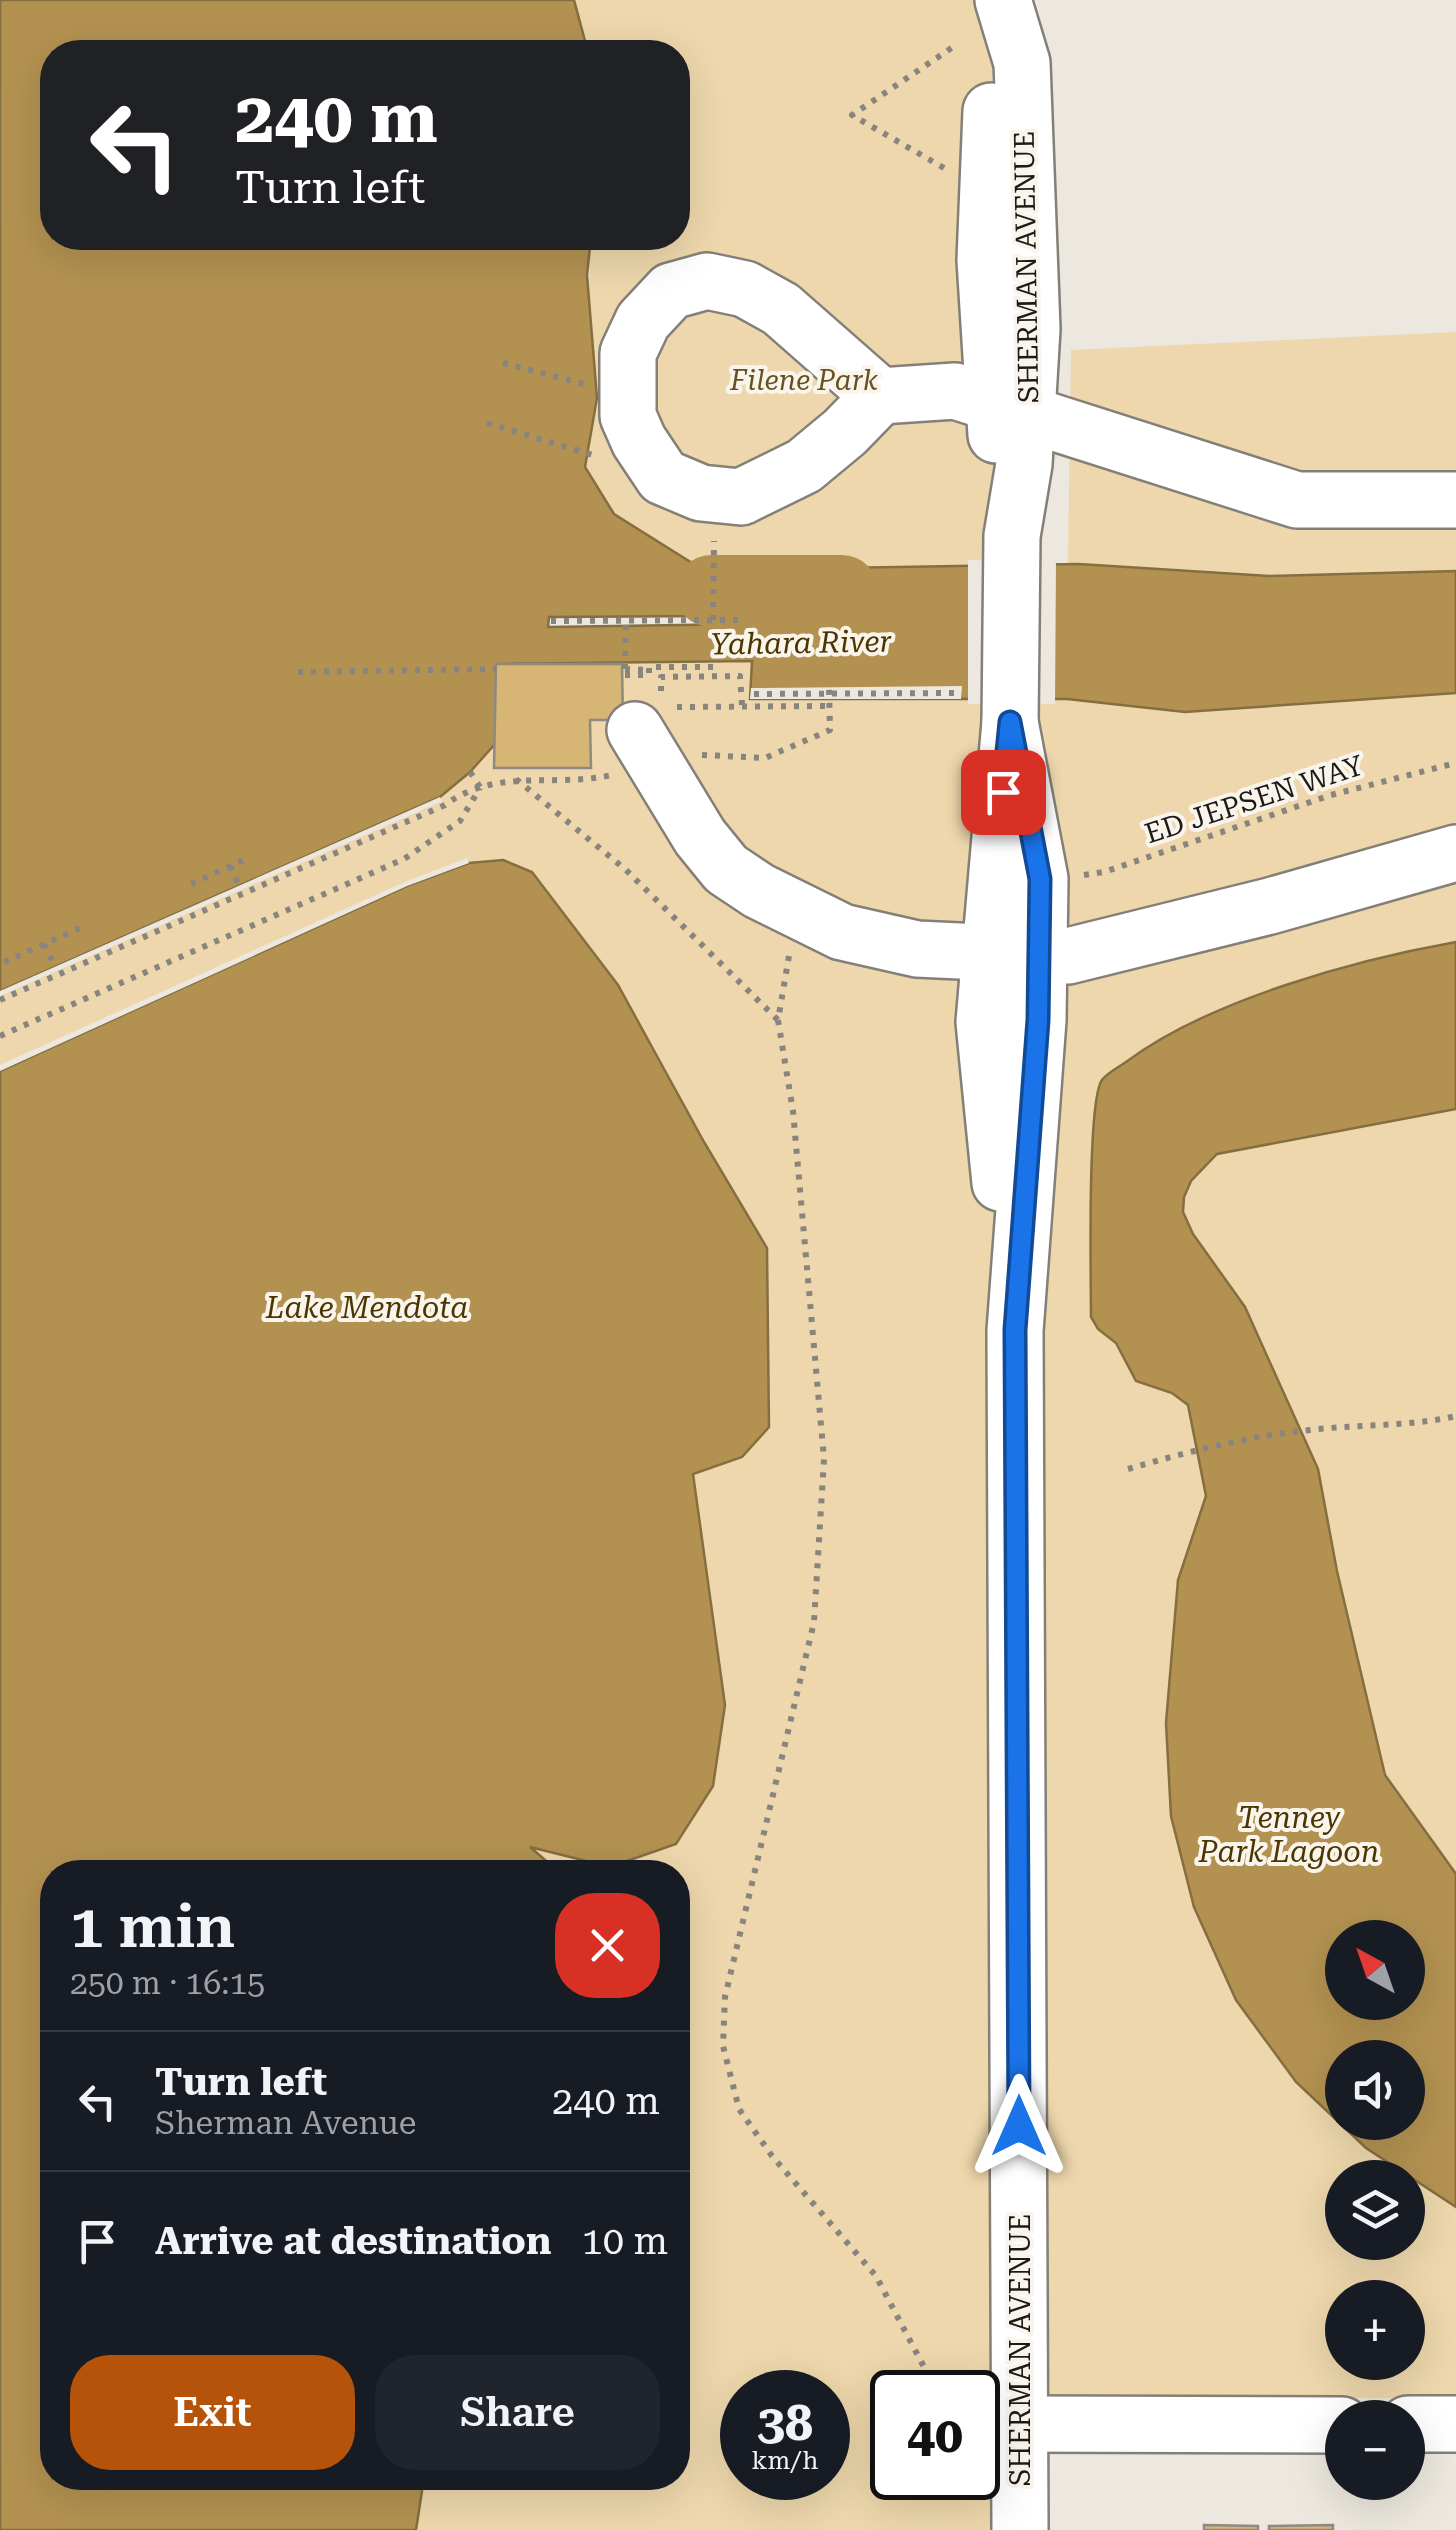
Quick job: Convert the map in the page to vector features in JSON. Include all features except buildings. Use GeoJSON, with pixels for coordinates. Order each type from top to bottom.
{"type":"FeatureCollection","features":[{"type":"Feature","properties":{"kind":"street","name":"SHERMAN AVENUE"},"geometry":{"type":"LineString","coordinates":[[995,0],[985,260],[1012,409]]}},
{"type":"Feature","properties":{"kind":"street","name":"SHERMAN AVENUE"},"geometry":{"type":"LineString","coordinates":[[1004,0],[1022,63],[1032,329],[998,464],[1012,536],[1010,722],[1040,879],[1015,954],[1020,2530]]}},
{"type":"Feature","properties":{"kind":"street"},"geometry":{"type":"LineString","coordinates":[[880,396],[780,309],[746,289],[706,281],[671,291],[643,321],[628,353],[628,416],[639,441],[663,477],[700,493],[741,497],[772,485],[804,466],[880,396],[955,391],[1297,500],[1456,500]]}},
{"type":"Feature","properties":{"kind":"street"},"geometry":{"type":"LineString","coordinates":[[635,730],[700,837],[726,869],[842,932],[917,949],[1068,956],[1270,906],[1456,853]]}},
{"type":"Feature","properties":{"kind":"street"},"geometry":{"type":"LineString","coordinates":[[1020,2424],[1325,2425]]}},
{"type":"Feature","properties":{"kind":"street"},"geometry":{"type":"LineString","coordinates":[[1425,2424],[1456,2424]]}},
{"type":"Feature","properties":{"kind":"path"},"geometry":{"type":"LineString","coordinates":[[954,173],[852,114],[956,45]]}},
{"type":"Feature","properties":{"kind":"path"},"geometry":{"type":"LineString","coordinates":[[503,363],[596,386]]}},
{"type":"Feature","properties":{"kind":"path"},"geometry":{"type":"LineString","coordinates":[[487,423],[587,453]]}},
{"type":"Feature","properties":{"kind":"path"},"geometry":{"type":"LineString","coordinates":[[713,563],[713,620]]}},
{"type":"Feature","properties":{"kind":"path"},"geometry":{"type":"LineString","coordinates":[[649,620],[626,618],[625,672],[713,666]]}},
{"type":"Feature","properties":{"kind":"path"},"geometry":{"type":"LineString","coordinates":[[551,621],[743,620]]}},
{"type":"Feature","properties":{"kind":"path"},"geometry":{"type":"LineString","coordinates":[[298,672],[496,669]]}},
{"type":"Feature","properties":{"kind":"path"},"geometry":{"type":"LineString","coordinates":[[648,672],[648,678],[740,676],[742,706]]}},
{"type":"Feature","properties":{"kind":"path"},"geometry":{"type":"LineString","coordinates":[[661,678],[662,707],[742,706],[829,696]]}},
{"type":"Feature","properties":{"kind":"path"},"geometry":{"type":"LineString","coordinates":[[754,694],[957,693]]}},
{"type":"Feature","properties":{"kind":"path"},"geometry":{"type":"LineString","coordinates":[[700,755],[765,758],[830,730],[829,696]]}},
{"type":"Feature","properties":{"kind":"path","name":"ED JEPSEN WAY"},"geometry":{"type":"LineString","coordinates":[[1066,878],[1104,872],[1331,794],[1456,764]]}},
{"type":"Feature","properties":{"kind":"path"},"geometry":{"type":"LineString","coordinates":[[470,772],[480,787]]}},
{"type":"Feature","properties":{"kind":"path"},"geometry":{"type":"LineString","coordinates":[[515,778],[626,870],[778,1020]]}},
{"type":"Feature","properties":{"kind":"path"},"geometry":{"type":"LineString","coordinates":[[0,1000],[480,787],[515,778],[594,779]]}},
{"type":"Feature","properties":{"kind":"path"},"geometry":{"type":"LineString","coordinates":[[0,1036],[404,859],[460,821],[480,787]]}},
{"type":"Feature","properties":{"kind":"path"},"geometry":{"type":"LineString","coordinates":[[191,884],[244,860]]}},
{"type":"Feature","properties":{"kind":"path"},"geometry":{"type":"LineString","coordinates":[[230,866],[239,886]]}},
{"type":"Feature","properties":{"kind":"path"},"geometry":{"type":"LineString","coordinates":[[805,914],[784,972],[778,1020],[793,1111],[824,1458],[814,1622],[725,1998],[723,2046],[739,2109],[772,2156],[876,2276],[924,2367]]}},
{"type":"Feature","properties":{"kind":"path"},"geometry":{"type":"LineString","coordinates":[[4,962],[85,926]]}},
{"type":"Feature","properties":{"kind":"path"},"geometry":{"type":"LineString","coordinates":[[44,944],[55,967]]}},
{"type":"Feature","properties":{"kind":"path"},"geometry":{"type":"LineString","coordinates":[[1128,1469],[1186,1453],[1308,1430],[1424,1424],[1456,1416]]}},
{"type":"Feature","properties":{"kind":"green space","name":"Filene Park"},"geometry":{"type":"Polygon","coordinates":[[[574,0],[995,0],[985,260],[1018,564],[705,570],[614,514],[585,467],[593,382],[590,250],[690,250],[690,40],[585,40],[574,0]]]}},
{"type":"Feature","properties":{"kind":"green space"},"geometry":{"type":"Polygon","coordinates":[[[1456,332],[1456,2398],[1110,2399],[1000,2417],[1000,2370],[870,2370],[870,2500],[992,2500],[992,2530],[416,2530],[422,2490],[690,2490],[690,1860],[630,1860],[676,1844],[700,1545],[693,1473],[742,1457],[767,1248],[532,872],[503,860],[407,886],[0,1071],[0,991],[440,797],[495,744],[496,664],[752,661],[750,699],[1066,699],[1071,350],[1456,332]]]}},
{"type":"Feature","properties":{"kind":"green space"},"geometry":{"type":"Polygon","coordinates":[[[528,1846],[583,1860],[545,1860],[528,1846]]]}},
{"type":"Feature","properties":{"kind":"water"},"geometry":{"type":"Polygon","coordinates":[[[0,0],[574,0],[585,40],[40,40],[40,250],[590,250],[587,275],[597,398],[585,467],[614,514],[697,566],[711,570],[711,616],[549,617],[548,627],[748,624],[747,616],[718,616],[719,597],[741,596],[740,589],[720,588],[719,570],[1079,564],[1269,576],[1456,571],[1456,693],[1185,712],[1067,699],[750,699],[752,661],[497,664],[495,744],[440,797],[0,991],[0,0]]]}},
{"type":"Feature","properties":{"kind":"water","name":"Lake Mendota"},"geometry":{"type":"Polygon","coordinates":[[[503,860],[532,872],[618,985],[767,1248],[769,1427],[742,1457],[693,1474],[725,1705],[713,1786],[676,1844],[630,1860],[582,1860],[530,1847],[545,1860],[40,1860],[40,2490],[422,2490],[416,2530],[0,2530],[0,1071],[407,886],[469,863],[503,860]]]}},
{"type":"Feature","properties":{"kind":"water","name":"Tenney Park Lagoon"},"geometry":{"type":"Polygon","coordinates":[[[1456,942],[1456,1109],[1217,1154],[1191,1181],[1183,1212],[1193,1234],[1245,1307],[1318,1469],[1337,1571],[1385,1775],[1456,1874],[1456,2207],[1425,2187],[1425,2160],[1384,2160],[1358,2140],[1425,2140],[1425,2040],[1325,2040],[1325,2109],[1296,2082],[1236,2000],[1194,1907],[1171,1816],[1166,1723],[1178,1580],[1206,1496],[1188,1405],[1172,1393],[1136,1381],[1116,1343],[1098,1329],[1091,1317],[1092,1154],[1097,1095],[1104,1077],[1198,1020],[1284,986],[1456,942]]]}},
{"type":"Feature","properties":{"kind":"pier"},"geometry":{"type":"Polygon","coordinates":[[[1056,559],[1055,704],[968,704],[968,560],[1056,559]]]}},
{"type":"Feature","properties":{"kind":"pier"},"geometry":{"type":"Polygon","coordinates":[[[962,686],[961,699],[750,699],[751,688],[962,686]]]}},
{"type":"Feature","properties":{"kind":"pier"},"geometry":{"type":"Polygon","coordinates":[[[440,797],[442,801],[0,996],[0,991],[440,797]]]}},
{"type":"Feature","properties":{"kind":"pier"},"geometry":{"type":"Polygon","coordinates":[[[467,858],[469,863],[407,886],[0,1071],[0,1065],[405,882],[467,858]]]}},
{"type":"Feature","properties":{"kind":"waterway","name":"Yahara River"},"geometry":{"type":"LineString","coordinates":[[711,591],[842,591]]}},
{"type":"Feature","properties":{"kind":"route"},"geometry":{"type":"LineString","coordinates":[[1003,792],[1010,722],[1040,879],[1038,1020],[1015,1330],[1019,2126]]}}]}
